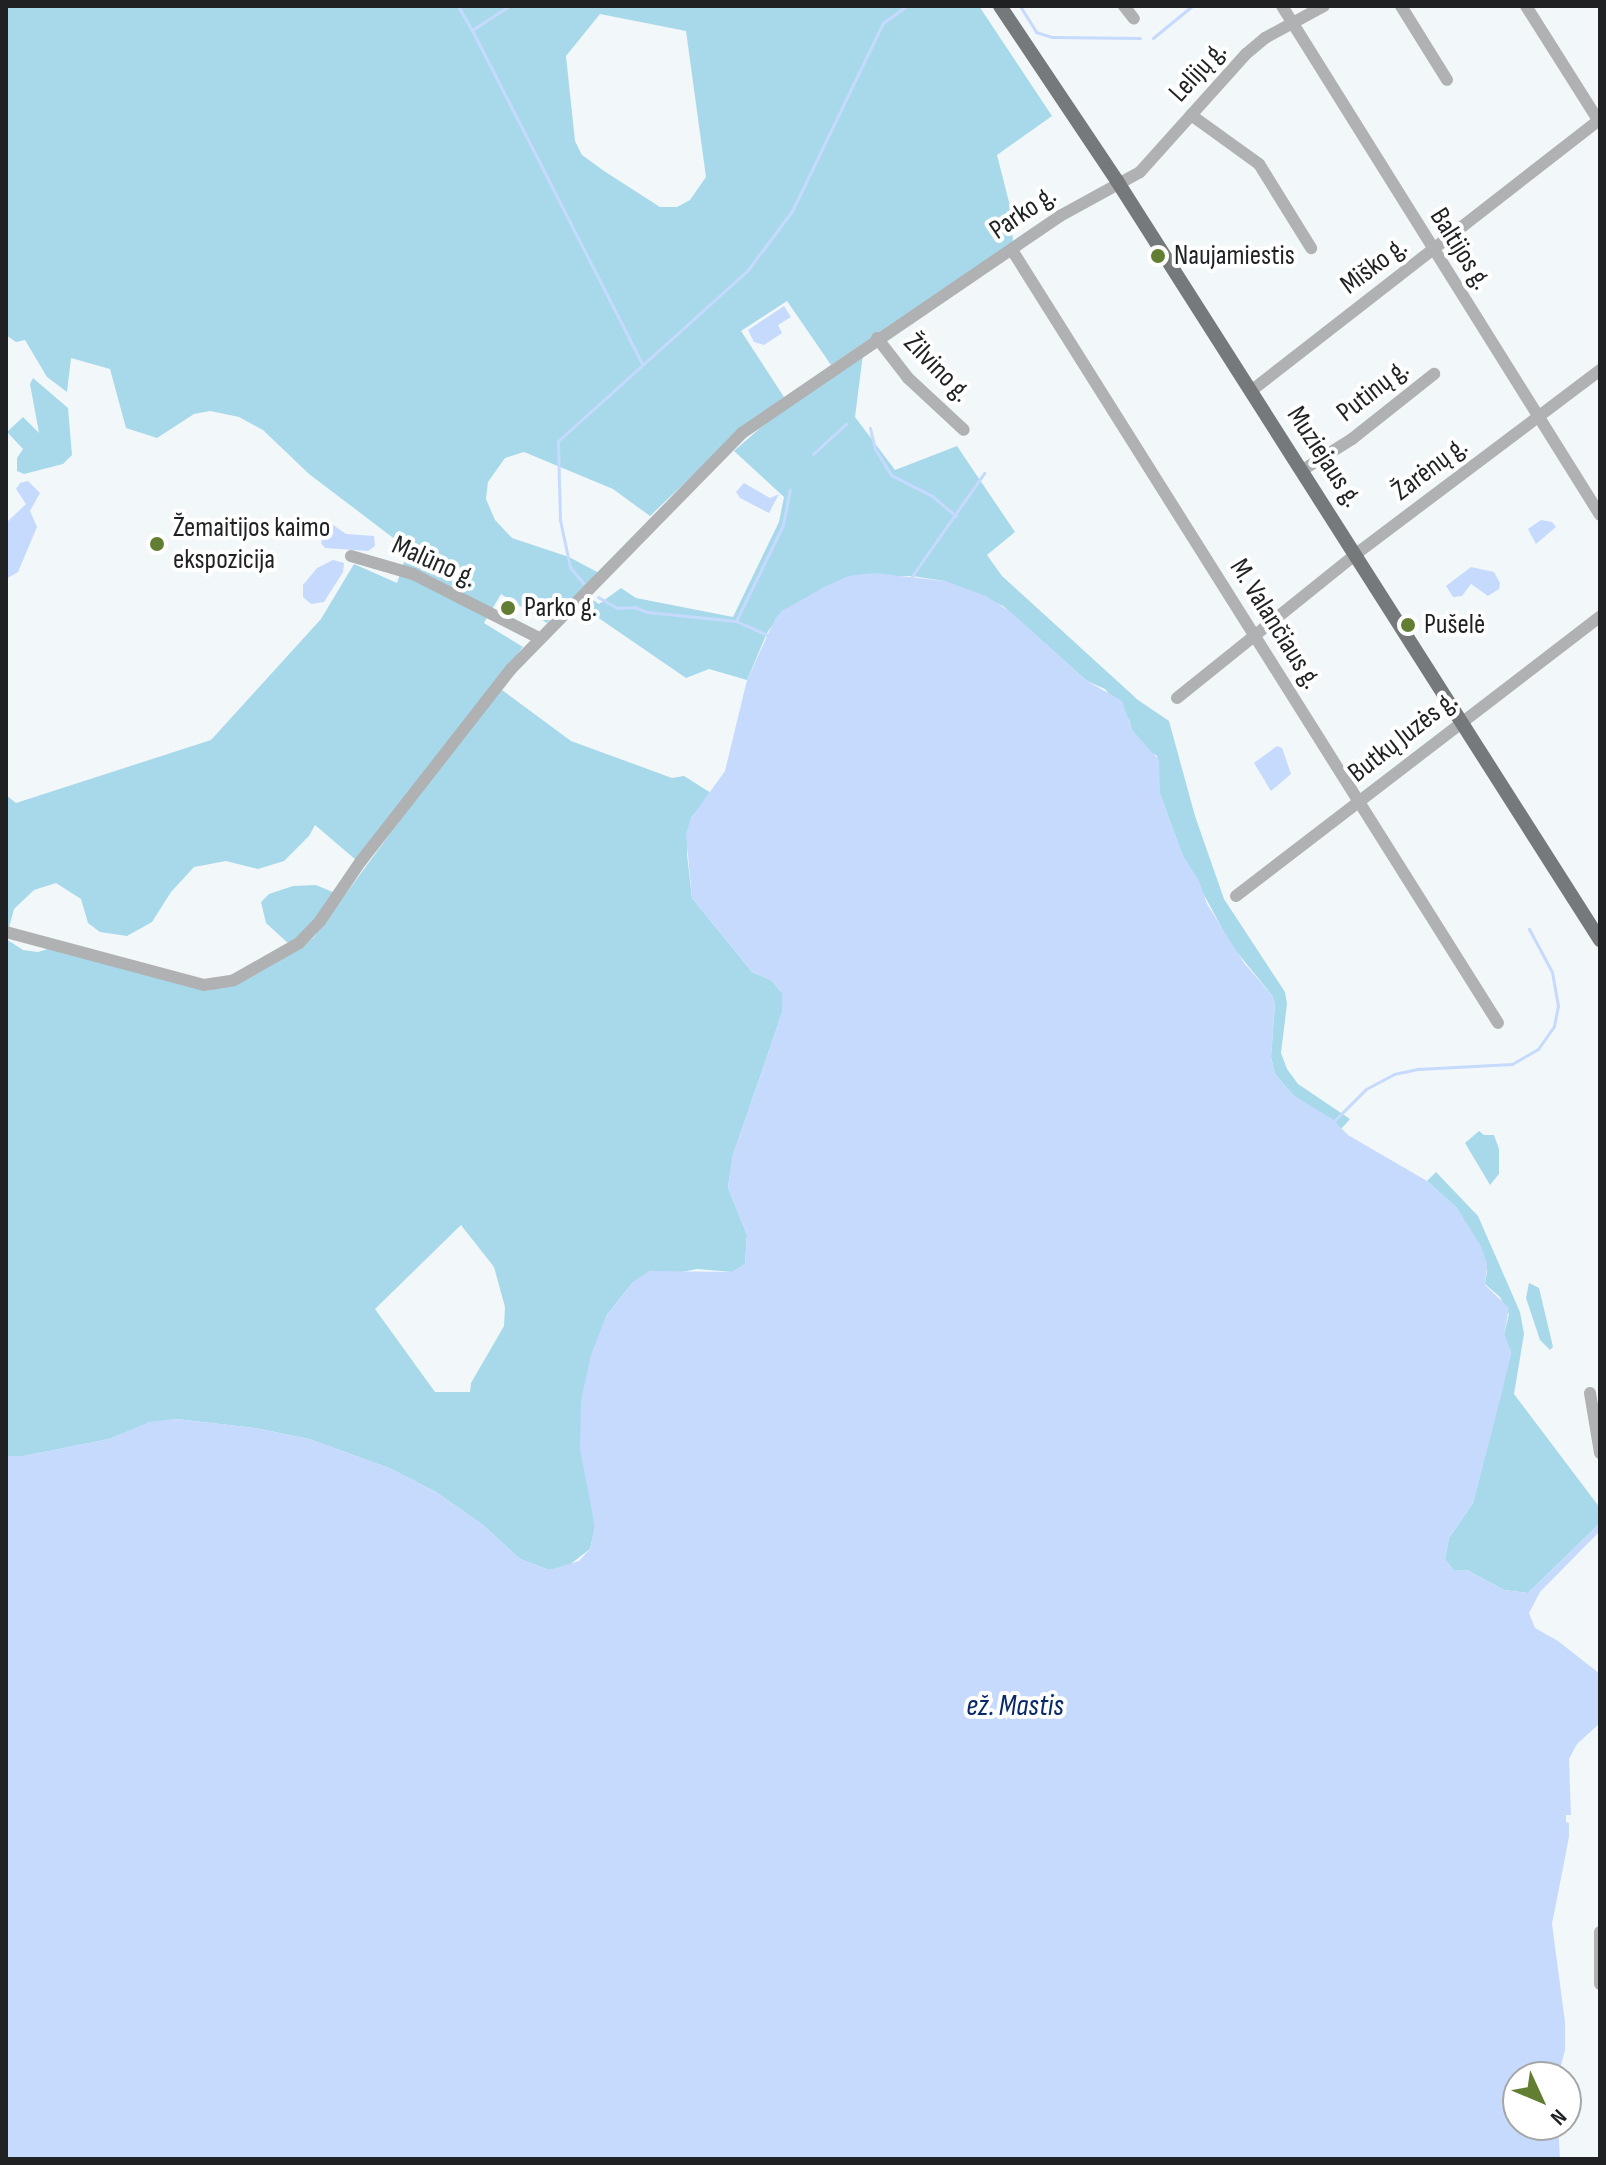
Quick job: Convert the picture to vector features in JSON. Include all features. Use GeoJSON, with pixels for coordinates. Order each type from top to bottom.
{"type":"FeatureCollection","features":[{"type":"Feature","properties":{"kind":"main road","name":"Muziejaus g."},"geometry":{"type":"LineString","coordinates":[[1000,6],[1117,181],[1600,940]]}},
{"type":"Feature","properties":{"kind":"street"},"geometry":{"type":"LineString","coordinates":[[1124,6],[1134,19]]}},
{"type":"Feature","properties":{"kind":"street","name":"Baltijos g."},"geometry":{"type":"LineString","coordinates":[[1282,6],[1600,515]]}},
{"type":"Feature","properties":{"kind":"street","name":"Lelijų g."},"geometry":{"type":"LineString","coordinates":[[1117,181],[1140,172],[1246,54],[1265,38],[1324,6]]}},
{"type":"Feature","properties":{"kind":"street"},"geometry":{"type":"LineString","coordinates":[[1401,6],[1447,80]]}},
{"type":"Feature","properties":{"kind":"street"},"geometry":{"type":"LineString","coordinates":[[1526,6],[1599,121]]}},
{"type":"Feature","properties":{"kind":"street"},"geometry":{"type":"LineString","coordinates":[[1191,115],[1259,164],[1311,248]]}},
{"type":"Feature","properties":{"kind":"street","name":"Miško g."},"geometry":{"type":"LineString","coordinates":[[1251,391],[1599,121]]}},
{"type":"Feature","properties":{"kind":"street","name":"Parko g."},"geometry":{"type":"LineString","coordinates":[[6,932],[204,985],[234,980],[299,943],[320,921],[453,740],[539,638],[742,433],[877,338],[1117,181]]}},
{"type":"Feature","properties":{"kind":"street","name":"M. Valančiaus g."},"geometry":{"type":"LineString","coordinates":[[1012,250],[1498,1023]]}},
{"type":"Feature","properties":{"kind":"street","name":"Žilvino g."},"geometry":{"type":"LineString","coordinates":[[877,338],[908,378],[964,430]]}},
{"type":"Feature","properties":{"kind":"street","name":"Žarėnų g."},"geometry":{"type":"LineString","coordinates":[[1177,698],[1356,554],[1600,370]]}},
{"type":"Feature","properties":{"kind":"street","name":"Putinų g."},"geometry":{"type":"LineString","coordinates":[[1301,471],[1352,439],[1434,374]]}},
{"type":"Feature","properties":{"kind":"street","name":"Malūno g."},"geometry":{"type":"LineString","coordinates":[[351,556],[413,574],[539,638]]}},
{"type":"Feature","properties":{"kind":"street","name":"Butkų Juzės g."},"geometry":{"type":"LineString","coordinates":[[1236,896],[1600,617]]}},
{"type":"Feature","properties":{"kind":"street"},"geometry":{"type":"LineString","coordinates":[[1590,1393],[1600,1453]]}},
{"type":"Feature","properties":{"kind":"street"},"geometry":{"type":"LineString","coordinates":[[1600,1932],[1600,1984]]}},
{"type":"Feature","properties":{"kind":"shaded area"},"geometry":{"type":"Polygon","coordinates":[[[6,6],[979,6],[1052,116],[997,155],[1011,210],[1013,242],[831,365],[787,301],[741,331],[784,397],[740,430],[650,516],[613,489],[524,452],[505,458],[488,482],[486,499],[495,520],[512,538],[569,557],[599,573],[547,623],[501,594],[484,623],[523,647],[356,860],[315,825],[309,836],[284,861],[258,869],[226,861],[194,867],[171,892],[152,922],[127,936],[100,932],[88,923],[81,899],[56,883],[34,890],[14,909],[6,939],[6,795],[16,803],[211,740],[321,619],[354,564],[397,583],[406,556],[396,540],[309,474],[263,430],[239,417],[210,411],[194,414],[157,438],[126,428],[110,369],[71,358],[67,392],[47,377],[25,340],[16,342],[6,335],[6,6]],[[600,14],[566,56],[575,141],[582,155],[604,171],[660,207],[677,207],[690,200],[706,177],[686,31],[600,14]]]}},
{"type":"Feature","properties":{"kind":"shaded area"},"geometry":{"type":"Polygon","coordinates":[[[863,354],[855,417],[895,470],[957,446],[1015,532],[987,555],[1002,576],[1138,700],[1169,721],[1195,816],[1224,899],[1285,992],[1287,1004],[1281,1053],[1287,1069],[1298,1084],[1350,1119],[1341,1129],[1293,1095],[1275,1074],[1271,1057],[1275,1004],[1272,995],[1231,945],[1182,854],[1160,794],[1157,756],[1147,750],[1105,689],[1087,681],[1003,606],[945,581],[912,576],[849,576],[782,611],[767,633],[747,680],[709,669],[686,678],[584,608],[590,598],[599,604],[621,588],[636,598],[733,617],[779,522],[784,497],[734,451],[789,403],[863,354]]]}},
{"type":"Feature","properties":{"kind":"shaded area"},"geometry":{"type":"Polygon","coordinates":[[[33,378],[68,408],[72,455],[63,464],[24,474],[17,471],[17,458],[23,449],[7,432],[23,417],[39,433],[30,384],[33,378]]]}},
{"type":"Feature","properties":{"kind":"shaded area"},"geometry":{"type":"Polygon","coordinates":[[[498,687],[571,741],[672,778],[684,776],[711,793],[691,818],[687,854],[692,898],[752,972],[771,980],[782,993],[782,1013],[733,1155],[728,1187],[747,1235],[745,1264],[732,1272],[697,1269],[633,1282],[606,1316],[592,1503],[595,1527],[590,1549],[568,1566],[549,1570],[520,1559],[483,1525],[436,1492],[389,1468],[309,1439],[255,1428],[176,1419],[149,1423],[109,1439],[24,1456],[6,1456],[6,939],[23,950],[38,952],[51,948],[206,991],[238,982],[301,948],[314,937],[498,687]],[[461,1225],[375,1309],[435,1392],[470,1392],[471,1383],[504,1326],[505,1307],[494,1267],[461,1225]]]}},
{"type":"Feature","properties":{"kind":"shaded area"},"geometry":{"type":"Polygon","coordinates":[[[316,885],[335,893],[317,919],[290,945],[266,923],[261,902],[269,894],[293,886],[316,885]]]}},
{"type":"Feature","properties":{"kind":"shaded area"},"geometry":{"type":"Polygon","coordinates":[[[1479,1131],[1484,1135],[1494,1135],[1499,1149],[1499,1174],[1490,1185],[1465,1143],[1479,1131]]]}},
{"type":"Feature","properties":{"kind":"shaded area"},"geometry":{"type":"Polygon","coordinates":[[[1436,1172],[1478,1216],[1520,1312],[1524,1334],[1514,1394],[1600,1508],[1600,1523],[1528,1593],[1504,1590],[1467,1570],[1454,1571],[1445,1559],[1449,1538],[1473,1503],[1511,1353],[1504,1335],[1509,1314],[1500,1297],[1485,1284],[1487,1271],[1457,1208],[1427,1181],[1436,1172]]]}},
{"type":"Feature","properties":{"kind":"shaded area"},"geometry":{"type":"Polygon","coordinates":[[[1529,1283],[1539,1288],[1553,1347],[1550,1350],[1540,1340],[1526,1298],[1529,1283]]]}},
{"type":"Feature","properties":{"kind":"water"},"geometry":{"type":"Polygon","coordinates":[[[784,306],[791,317],[778,325],[782,333],[764,345],[754,342],[748,330],[784,306]]]}},
{"type":"Feature","properties":{"kind":"water"},"geometry":{"type":"Polygon","coordinates":[[[28,481],[40,493],[30,511],[37,527],[18,572],[6,579],[6,523],[26,504],[16,489],[20,483],[28,481]]]}},
{"type":"Feature","properties":{"kind":"water"},"geometry":{"type":"Polygon","coordinates":[[[744,483],[770,498],[779,494],[769,513],[740,498],[736,492],[744,483]]]}},
{"type":"Feature","properties":{"kind":"water"},"geometry":{"type":"Polygon","coordinates":[[[1541,520],[1552,522],[1556,527],[1536,544],[1528,529],[1541,520]]]}},
{"type":"Feature","properties":{"kind":"water"},"geometry":{"type":"Polygon","coordinates":[[[329,522],[346,534],[374,536],[375,546],[368,551],[325,548],[321,543],[329,522]]]}},
{"type":"Feature","properties":{"kind":"water"},"geometry":{"type":"Polygon","coordinates":[[[333,560],[344,563],[343,572],[324,602],[311,604],[303,597],[303,585],[317,568],[333,560]]]}},
{"type":"Feature","properties":{"kind":"water"},"geometry":{"type":"Polygon","coordinates":[[[1471,567],[1494,572],[1500,583],[1499,589],[1488,596],[1471,584],[1462,596],[1453,597],[1446,586],[1471,567]]]}},
{"type":"Feature","properties":{"kind":"water","name":"ež. Mastis"},"geometry":{"type":"Polygon","coordinates":[[[874,573],[945,581],[986,596],[1012,613],[1087,681],[1122,701],[1132,730],[1159,760],[1160,794],[1182,854],[1199,881],[1207,904],[1244,963],[1272,995],[1275,1004],[1271,1057],[1275,1074],[1293,1095],[1332,1119],[1348,1135],[1427,1181],[1457,1208],[1481,1246],[1487,1264],[1485,1285],[1509,1308],[1504,1335],[1511,1353],[1502,1392],[1473,1503],[1449,1538],[1445,1559],[1454,1571],[1467,1570],[1504,1590],[1528,1593],[1600,1523],[1600,1531],[1540,1592],[1529,1613],[1535,1628],[1558,1641],[1600,1674],[1600,1723],[1577,1744],[1569,1759],[1571,1815],[1566,1815],[1566,1822],[1569,1823],[1569,1837],[1552,1924],[1565,2022],[1565,2050],[1562,2061],[1502,2061],[1502,2141],[1559,2141],[1560,2159],[6,2159],[6,1456],[24,1456],[109,1439],[149,1422],[176,1419],[255,1428],[309,1439],[389,1468],[436,1492],[483,1525],[520,1559],[549,1570],[579,1561],[590,1549],[595,1527],[580,1449],[581,1401],[591,1355],[606,1316],[633,1282],[649,1271],[732,1272],[745,1264],[747,1235],[728,1187],[733,1155],[782,1013],[782,993],[771,980],[752,972],[692,898],[686,834],[691,818],[725,771],[747,680],[775,619],[782,611],[849,576],[874,573]]]}},
{"type":"Feature","properties":{"kind":"water"},"geometry":{"type":"Polygon","coordinates":[[[1277,746],[1282,748],[1291,774],[1271,791],[1254,763],[1277,746]]]}},
{"type":"Feature","properties":{"kind":"waterway"},"geometry":{"type":"LineString","coordinates":[[458,6],[472,30]]}},
{"type":"Feature","properties":{"kind":"waterway"},"geometry":{"type":"LineString","coordinates":[[509,6],[472,30],[643,365]]}},
{"type":"Feature","properties":{"kind":"waterway"},"geometry":{"type":"LineString","coordinates":[[583,583],[570,567],[560,520],[558,441],[747,271],[792,211],[883,23],[906,6]]}},
{"type":"Feature","properties":{"kind":"waterway"},"geometry":{"type":"LineString","coordinates":[[1020,6],[1036,32],[1051,37],[1140,38]]}},
{"type":"Feature","properties":{"kind":"waterway"},"geometry":{"type":"LineString","coordinates":[[1153,38],[1192,6]]}},
{"type":"Feature","properties":{"kind":"waterway"},"geometry":{"type":"LineString","coordinates":[[813,454],[846,424]]}},
{"type":"Feature","properties":{"kind":"waterway"},"geometry":{"type":"LineString","coordinates":[[870,428],[875,449],[891,475],[932,496],[956,516]]}},
{"type":"Feature","properties":{"kind":"waterway"},"geometry":{"type":"LineString","coordinates":[[912,576],[984,473]]}},
{"type":"Feature","properties":{"kind":"waterway"},"geometry":{"type":"LineString","coordinates":[[736,621],[783,525],[790,490]]}},
{"type":"Feature","properties":{"kind":"waterway"},"geometry":{"type":"LineString","coordinates":[[598,597],[617,608],[634,607],[647,612],[736,621],[770,636]]}},
{"type":"Feature","properties":{"kind":"waterway"},"geometry":{"type":"LineString","coordinates":[[1334,1121],[1366,1089],[1394,1074],[1418,1069],[1512,1064],[1538,1049],[1554,1026],[1558,1006],[1552,972],[1529,929]]}},
{"type":"Feature","properties":{"kind":"place","name":"Naujamiestis"},"geometry":{"type":"Point","coordinates":[1158,256]}},
{"type":"Feature","properties":{"kind":"place","name":"Žemaitijos kaimo ekspozicija"},"geometry":{"type":"Point","coordinates":[157,544]}},
{"type":"Feature","properties":{"kind":"place","name":"Parko g."},"geometry":{"type":"Point","coordinates":[508,608]}},
{"type":"Feature","properties":{"kind":"place","name":"Pušelė"},"geometry":{"type":"Point","coordinates":[1408,625]}}]}
